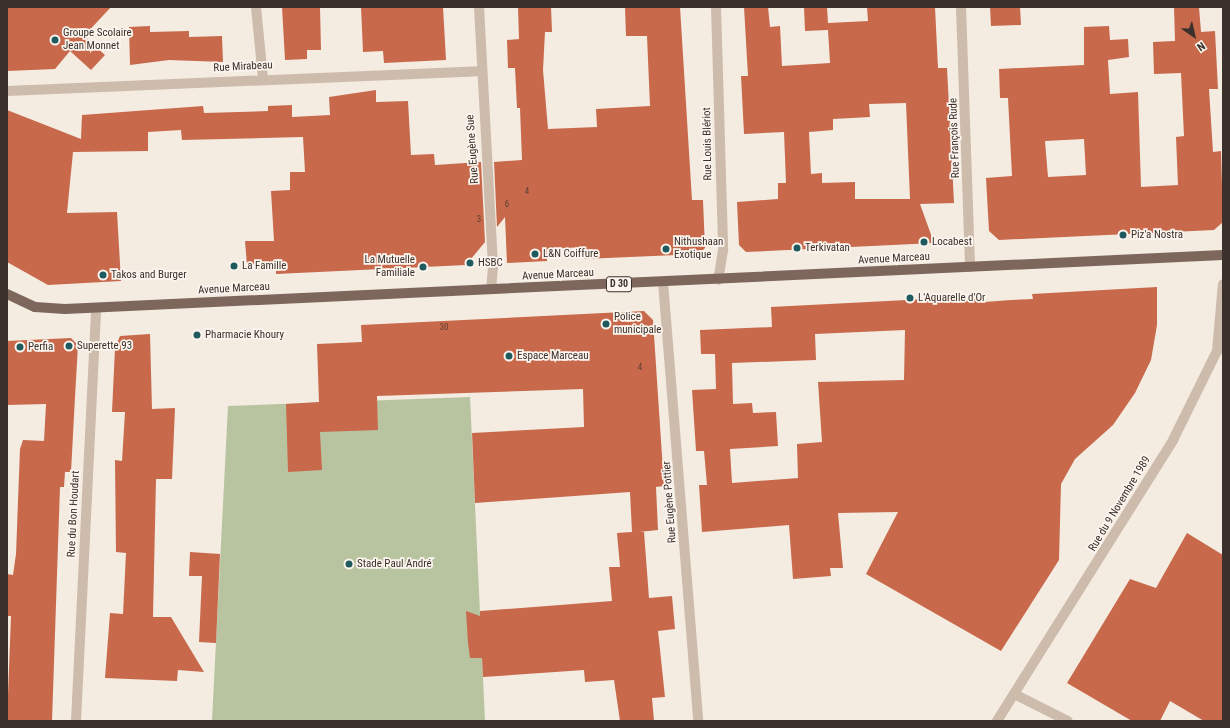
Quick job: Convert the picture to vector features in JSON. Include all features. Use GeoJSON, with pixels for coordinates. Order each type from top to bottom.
{"type":"FeatureCollection","features":[{"type":"Feature","properties":{"kind":"main road","name":"Avenue Marceau"},"geometry":{"type":"LineString","coordinates":[[10,298],[50,308],[96,307],[718,280],[1223,255]]}},
{"type":"Feature","properties":{"kind":"street"},"geometry":{"type":"LineString","coordinates":[[256,7],[263,78]]}},
{"type":"Feature","properties":{"kind":"street","name":"Rue Eugène Sue"},"geometry":{"type":"LineString","coordinates":[[479,7],[480,70],[493,267],[491,290]]}},
{"type":"Feature","properties":{"kind":"street","name":"Rue Louis Blériot"},"geometry":{"type":"LineString","coordinates":[[716,7],[723,250],[718,280]]}},
{"type":"Feature","properties":{"kind":"street","name":"Rue François Rude"},"geometry":{"type":"LineString","coordinates":[[961,7],[970,267]]}},
{"type":"Feature","properties":{"kind":"street","name":"Rue Mirabeau"},"geometry":{"type":"LineString","coordinates":[[7,90],[480,70]]}},
{"type":"Feature","properties":{"kind":"street","name":"Rue Eugène Pottier"},"geometry":{"type":"LineString","coordinates":[[663,282],[698,721]]}},
{"type":"Feature","properties":{"kind":"street","name":"Rue du 9 Novembre 1989"},"geometry":{"type":"LineString","coordinates":[[996,721],[1173,440],[1218,351],[1223,284]]}},
{"type":"Feature","properties":{"kind":"street","name":"Rue du Bon Houdart"},"geometry":{"type":"LineString","coordinates":[[76,721],[96,307]]}},
{"type":"Feature","properties":{"kind":"street"},"geometry":{"type":"LineString","coordinates":[[1014,694],[1068,721]]}},
{"type":"Feature","properties":{"kind":"green space","name":"Stade Paul André"},"geometry":{"type":"Polygon","coordinates":[[[470,397],[485,721],[212,721],[228,406],[470,397]]]}},
{"type":"Feature","properties":{"kind":"building","name":"Groupe Scolaire Jean Monnet"},"geometry":{"type":"Polygon","coordinates":[[[7,7],[111,7],[84,36],[105,55],[91,70],[70,51],[55,69],[7,71],[7,7]]]}},
{"type":"Feature","properties":{"kind":"building"},"geometry":{"type":"Polygon","coordinates":[[[282,7],[320,7],[321,50],[307,50],[307,59],[285,60],[282,7]]]}},
{"type":"Feature","properties":{"kind":"building"},"geometry":{"type":"Polygon","coordinates":[[[361,7],[443,7],[446,60],[384,63],[383,51],[363,52],[361,7]]]}},
{"type":"Feature","properties":{"kind":"building"},"geometry":{"type":"Polygon","coordinates":[[[518,7],[551,7],[552,32],[545,32],[543,70],[548,129],[597,127],[596,109],[650,106],[647,36],[626,36],[625,7],[680,7],[692,200],[703,200],[705,248],[699,254],[584,259],[584,247],[547,249],[547,261],[507,263],[505,217],[497,227],[494,162],[522,160],[520,108],[517,108],[515,68],[508,68],[507,40],[519,39],[518,7]]]}},
{"type":"Feature","properties":{"kind":"building"},"geometry":{"type":"Polygon","coordinates":[[[744,7],[768,7],[770,27],[780,26],[782,66],[830,63],[828,30],[805,31],[804,7],[827,7],[828,23],[868,21],[867,7],[935,7],[938,68],[947,68],[954,203],[920,204],[934,243],[746,252],[739,245],[737,202],[778,199],[778,183],[786,183],[784,132],[744,134],[741,76],[748,76],[744,7]],[[906,103],[869,104],[870,117],[833,119],[833,130],[809,132],[811,174],[822,173],[822,183],[855,182],[855,199],[910,199],[906,103]]]}},
{"type":"Feature","properties":{"kind":"building"},"geometry":{"type":"Polygon","coordinates":[[[990,7],[1020,7],[1021,25],[991,26],[990,7]]]}},
{"type":"Feature","properties":{"kind":"building"},"geometry":{"type":"Polygon","coordinates":[[[1174,7],[1199,7],[1201,32],[1215,31],[1218,89],[1209,89],[1213,152],[1221,151],[1223,222],[1214,230],[999,240],[989,231],[986,178],[1012,176],[1008,98],[1000,98],[999,69],[1084,65],[1084,27],[1109,26],[1110,40],[1128,39],[1129,57],[1108,60],[1110,94],[1138,92],[1141,187],[1178,185],[1176,137],[1184,136],[1181,73],[1154,74],[1153,42],[1175,41],[1174,7]],[[1084,139],[1045,141],[1048,177],[1086,175],[1084,139]]]}},
{"type":"Feature","properties":{"kind":"building"},"geometry":{"type":"Polygon","coordinates":[[[150,26],[150,32],[189,31],[189,37],[222,36],[223,62],[169,60],[130,65],[129,27],[150,26]]]}},
{"type":"Feature","properties":{"kind":"building"},"geometry":{"type":"Polygon","coordinates":[[[376,90],[376,102],[408,101],[411,155],[434,154],[435,165],[481,162],[485,242],[466,265],[276,274],[276,268],[255,269],[255,264],[247,265],[245,241],[274,241],[271,191],[290,190],[290,172],[305,172],[303,137],[182,140],[181,130],[148,132],[148,151],[73,152],[67,213],[117,212],[121,281],[48,285],[7,262],[7,110],[81,139],[82,115],[203,106],[204,113],[268,111],[268,106],[292,105],[292,117],[330,115],[329,97],[376,90]]]}},
{"type":"Feature","properties":{"kind":"building"},"geometry":{"type":"Polygon","coordinates":[[[1157,287],[1157,325],[1151,360],[1135,393],[1113,425],[1075,459],[1061,484],[1059,560],[1001,651],[866,574],[898,512],[838,513],[843,568],[830,568],[831,576],[793,579],[789,525],[702,532],[699,485],[707,485],[704,451],[696,451],[692,390],[716,389],[715,354],[701,354],[700,330],[772,327],[771,307],[984,296],[984,302],[1033,299],[1032,294],[1157,287]],[[905,330],[815,334],[816,360],[732,363],[733,404],[752,403],[753,413],[776,412],[778,446],[730,449],[732,483],[798,478],[797,444],[822,442],[818,382],[904,380],[905,330]]]}},
{"type":"Feature","properties":{"kind":"building"},"geometry":{"type":"Polygon","coordinates":[[[644,311],[653,320],[664,486],[656,487],[658,530],[639,532],[644,532],[649,598],[672,596],[675,629],[658,631],[665,697],[652,698],[654,721],[620,721],[614,680],[585,682],[584,670],[483,677],[482,658],[470,658],[468,643],[466,611],[480,616],[480,611],[612,601],[609,567],[620,567],[617,533],[632,532],[630,492],[475,503],[472,433],[584,427],[583,389],[377,396],[378,430],[320,432],[322,470],[288,472],[286,404],[319,402],[317,344],[362,342],[361,325],[644,311]]]}},
{"type":"Feature","properties":{"kind":"building"},"geometry":{"type":"Polygon","coordinates":[[[150,334],[152,409],[175,408],[172,479],[156,479],[153,617],[171,617],[204,672],[178,670],[177,681],[105,678],[110,613],[123,614],[126,553],[116,552],[115,460],[122,461],[125,412],[112,412],[115,348],[120,336],[150,334]]]}},
{"type":"Feature","properties":{"kind":"building"},"geometry":{"type":"Polygon","coordinates":[[[71,338],[78,345],[71,472],[65,472],[64,487],[60,487],[52,721],[7,721],[11,616],[7,616],[7,574],[13,575],[16,554],[20,449],[23,440],[44,441],[46,404],[7,405],[7,341],[71,338]]]}},
{"type":"Feature","properties":{"kind":"building"},"geometry":{"type":"Polygon","coordinates":[[[1187,533],[1223,555],[1223,721],[1204,721],[1170,701],[1160,721],[1132,721],[1067,683],[1130,579],[1156,588],[1187,533]]]}},
{"type":"Feature","properties":{"kind":"building"},"geometry":{"type":"Polygon","coordinates":[[[190,552],[220,554],[216,643],[199,642],[202,576],[189,576],[190,552]]]}},
{"type":"Feature","properties":{"kind":"place","name":"Groupe Scolaire Jean Monnet"},"geometry":{"type":"Point","coordinates":[55,40]}},
{"type":"Feature","properties":{"kind":"place","name":"Piz'a Nostra"},"geometry":{"type":"Point","coordinates":[1123,235]}},
{"type":"Feature","properties":{"kind":"place","name":"Locabest"},"geometry":{"type":"Point","coordinates":[924,242]}},
{"type":"Feature","properties":{"kind":"place","name":"Terkivatan"},"geometry":{"type":"Point","coordinates":[797,248]}},
{"type":"Feature","properties":{"kind":"place","name":"Nithushaan Exotique"},"geometry":{"type":"Point","coordinates":[666,249]}},
{"type":"Feature","properties":{"kind":"place","name":"L&N Coiffure"},"geometry":{"type":"Point","coordinates":[535,254]}},
{"type":"Feature","properties":{"kind":"place","name":"HSBC"},"geometry":{"type":"Point","coordinates":[470,263]}},
{"type":"Feature","properties":{"kind":"place","name":"La Famille"},"geometry":{"type":"Point","coordinates":[234,266]}},
{"type":"Feature","properties":{"kind":"place","name":"La Mutuelle Familiale"},"geometry":{"type":"Point","coordinates":[423,267]}},
{"type":"Feature","properties":{"kind":"place","name":"Takos and Burger"},"geometry":{"type":"Point","coordinates":[103,275]}},
{"type":"Feature","properties":{"kind":"place","name":"L'Aquarelle d'Or"},"geometry":{"type":"Point","coordinates":[910,298]}},
{"type":"Feature","properties":{"kind":"place","name":"Police municipale"},"geometry":{"type":"Point","coordinates":[606,324]}},
{"type":"Feature","properties":{"kind":"place","name":"Pharmacie Khoury"},"geometry":{"type":"Point","coordinates":[197,335]}},
{"type":"Feature","properties":{"kind":"place","name":"Superette 93"},"geometry":{"type":"Point","coordinates":[69,346]}},
{"type":"Feature","properties":{"kind":"place","name":"Perfia"},"geometry":{"type":"Point","coordinates":[20,347]}},
{"type":"Feature","properties":{"kind":"place","name":"Espace Marceau"},"geometry":{"type":"Point","coordinates":[509,356]}},
{"type":"Feature","properties":{"kind":"place","name":"Stade Paul André"},"geometry":{"type":"Point","coordinates":[349,564]}}]}
